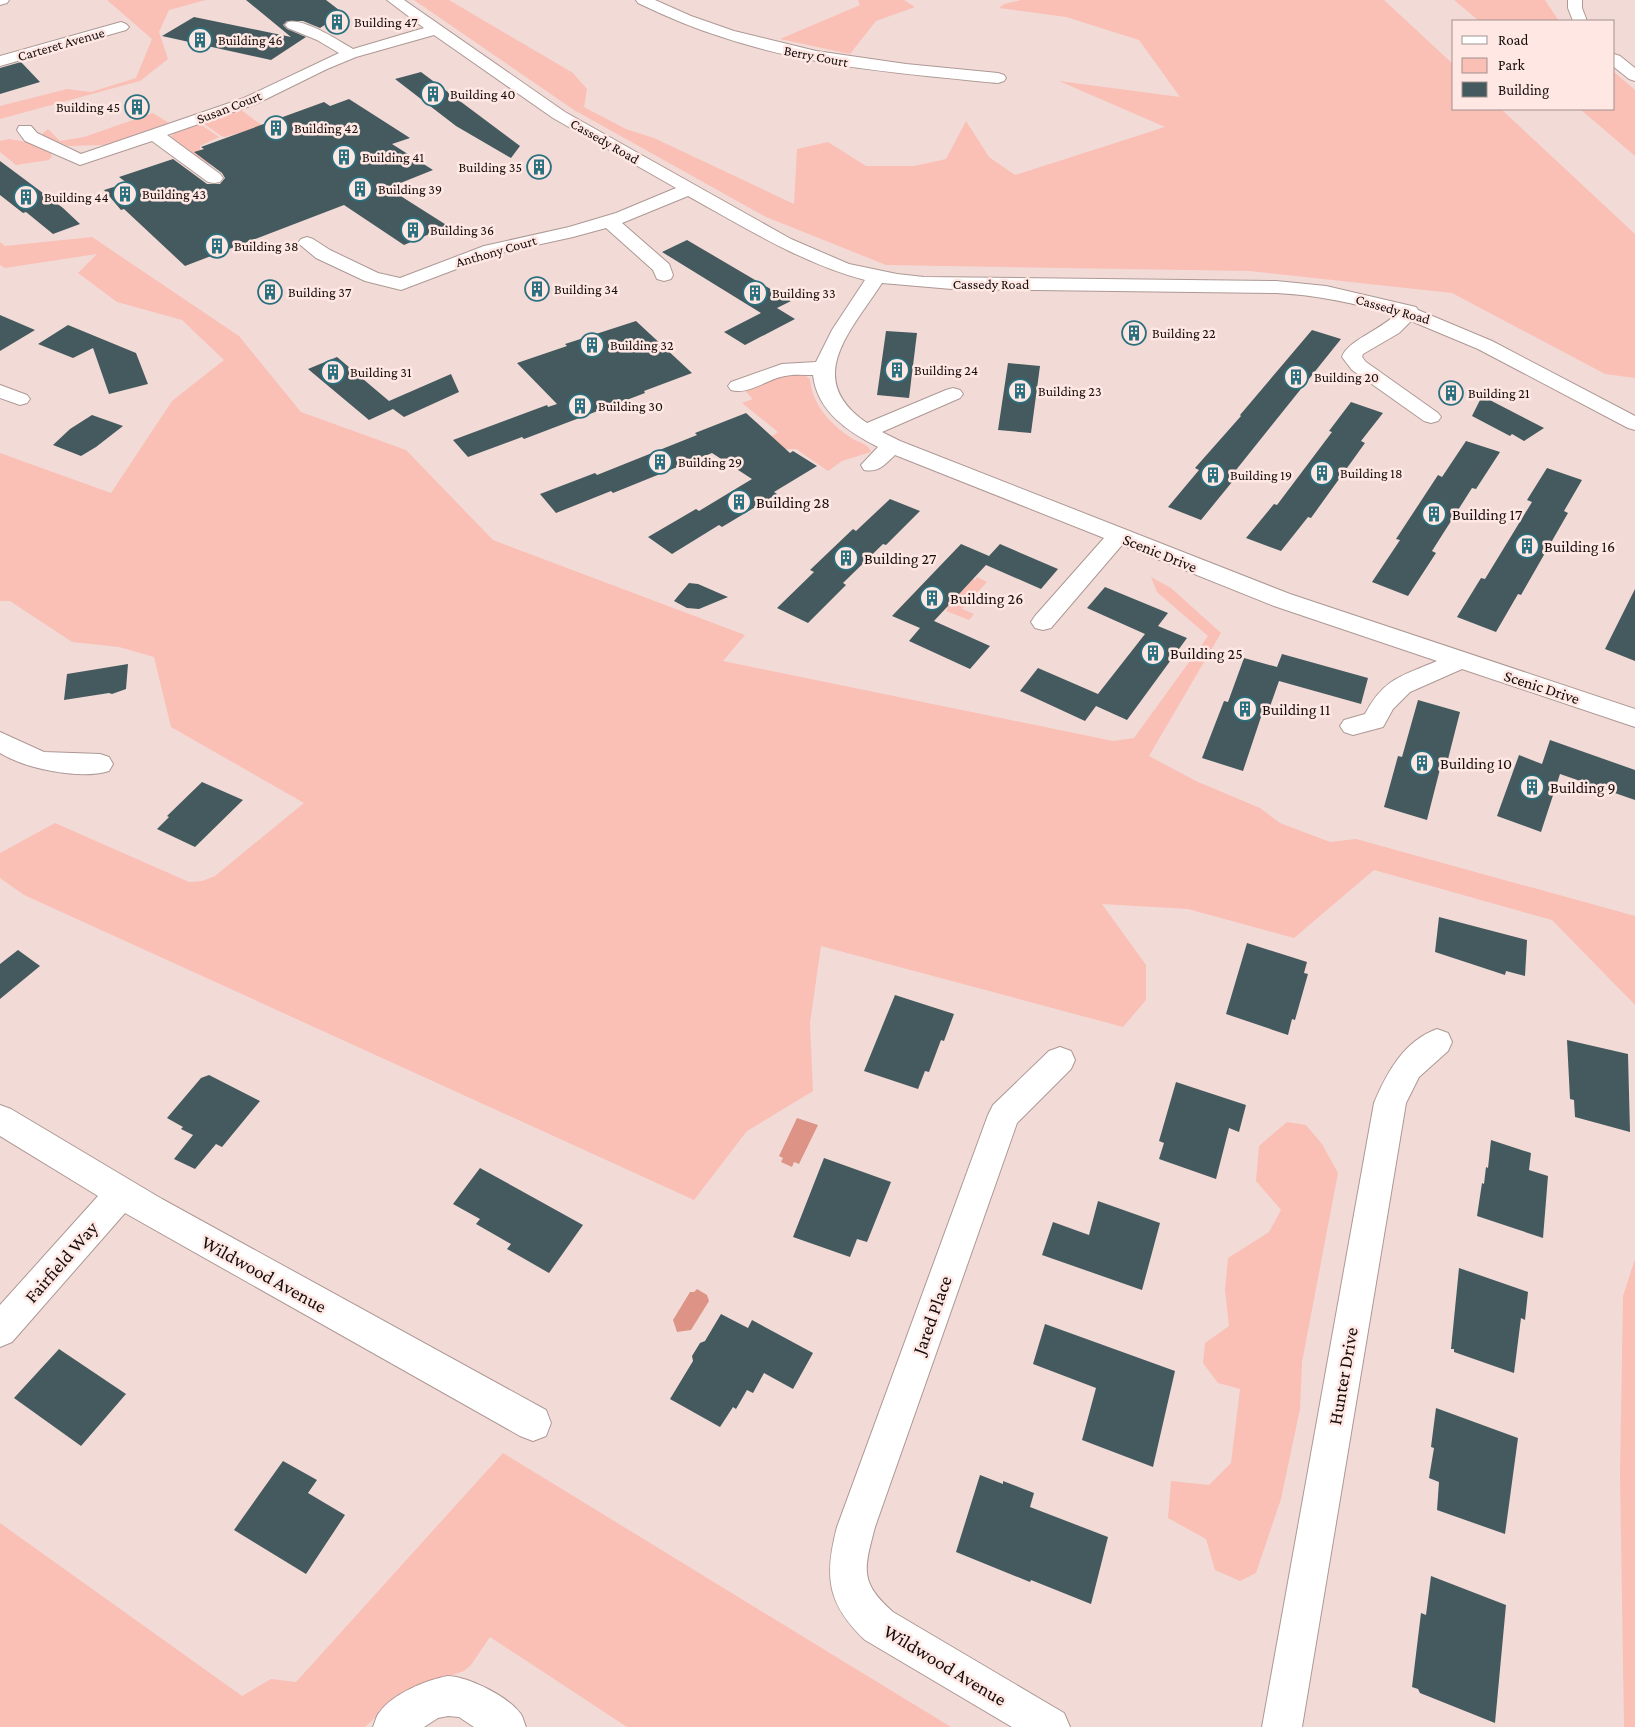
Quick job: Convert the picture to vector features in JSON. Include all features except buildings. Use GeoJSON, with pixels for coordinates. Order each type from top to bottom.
{"type":"FeatureCollection","features":[{"type":"Feature","properties":{"kind":"street","name":"Cassedy Road"},"geometry":{"type":"LineString","coordinates":[[394,0],[559,115],[812,257],[849,271],[876,278],[935,284],[1287,288],[1346,295],[1409,311],[1463,333],[1635,424]]}},
{"type":"Feature","properties":{"kind":"street","name":"Berry Court"},"geometry":{"type":"LineString","coordinates":[[643,0],[706,28],[757,44],[804,55],[862,65],[998,78]]}},
{"type":"Feature","properties":{"kind":"street"},"geometry":{"type":"LineString","coordinates":[[1574,0],[1580,20]]}},
{"type":"Feature","properties":{"kind":"street"},"geometry":{"type":"LineString","coordinates":[[293,26],[322,36],[351,54]]}},
{"type":"Feature","properties":{"kind":"street","name":"Carteret Avenue"},"geometry":{"type":"LineString","coordinates":[[0,61],[121,27]]}},
{"type":"Feature","properties":{"kind":"street","name":"Susan Court"},"geometry":{"type":"LineString","coordinates":[[25,130],[31,137],[80,160],[250,101],[332,61],[351,54],[436,29]]}},
{"type":"Feature","properties":{"kind":"street"},"geometry":{"type":"LineString","coordinates":[[1615,60],[1635,76]]}},
{"type":"Feature","properties":{"kind":"street"},"geometry":{"type":"LineString","coordinates":[[332,61],[349,70]]}},
{"type":"Feature","properties":{"kind":"street"},"geometry":{"type":"LineString","coordinates":[[154,134],[214,178]]}},
{"type":"Feature","properties":{"kind":"street","name":"Anthony Court"},"geometry":{"type":"LineString","coordinates":[[307,243],[323,254],[372,277],[401,284],[491,250],[573,232],[633,214],[690,189]]}},
{"type":"Feature","properties":{"kind":"street"},"geometry":{"type":"LineString","coordinates":[[609,221],[662,268],[664,276]]}},
{"type":"Feature","properties":{"kind":"street","name":"Scenic Drive"},"geometry":{"type":"LineString","coordinates":[[876,278],[835,342],[825,368],[825,382],[831,399],[850,421],[865,432],[892,446],[1093,517],[1118,536],[1282,600],[1635,718]]}},
{"type":"Feature","properties":{"kind":"street"},"geometry":{"type":"LineString","coordinates":[[1409,311],[1392,329],[1354,351],[1352,357],[1359,366],[1431,417]]}},
{"type":"Feature","properties":{"kind":"street"},"geometry":{"type":"LineString","coordinates":[[738,386],[782,370],[825,368]]}},
{"type":"Feature","properties":{"kind":"street"},"geometry":{"type":"LineString","coordinates":[[0,391],[20,400]]}},
{"type":"Feature","properties":{"kind":"street"},"geometry":{"type":"LineString","coordinates":[[865,432],[954,394]]}},
{"type":"Feature","properties":{"kind":"street"},"geometry":{"type":"LineString","coordinates":[[872,465],[892,446]]}},
{"type":"Feature","properties":{"kind":"street"},"geometry":{"type":"LineString","coordinates":[[1043,622],[1118,536]]}},
{"type":"Feature","properties":{"kind":"street"},"geometry":{"type":"LineString","coordinates":[[1353,726],[1374,721],[1383,704],[1401,686],[1461,660]]}},
{"type":"Feature","properties":{"kind":"street"},"geometry":{"type":"LineString","coordinates":[[0,741],[20,753],[43,761],[100,764]]}},
{"type":"Feature","properties":{"kind":"street","name":"Hunter Drive"},"geometry":{"type":"LineString","coordinates":[[1282,1727],[1390,1103],[1397,1082],[1408,1066],[1437,1042]]}},
{"type":"Feature","properties":{"kind":"street","name":"Jared Place"},"geometry":{"type":"LineString","coordinates":[[852,1592],[847,1566],[856,1527],[1004,1115],[1060,1060]]}},
{"type":"Feature","properties":{"kind":"street","name":"Wildwood Avenue"},"geometry":{"type":"LineString","coordinates":[[0,1119],[122,1193],[533,1423]]}},
{"type":"Feature","properties":{"kind":"street","name":"Fairfield Way"},"geometry":{"type":"LineString","coordinates":[[0,1330],[122,1193]]}},
{"type":"Feature","properties":{"kind":"street","name":"Wildwood Avenue"},"geometry":{"type":"LineString","coordinates":[[852,1592],[863,1612],[879,1626],[1050,1727]]}},
{"type":"Feature","properties":{"kind":"street"},"geometry":{"type":"LineString","coordinates":[[393,1727],[417,1708],[448,1696],[469,1701],[506,1727]]}},
{"type":"Feature","properties":{"kind":"green space"},"geometry":{"type":"Polygon","coordinates":[[[107,0],[206,0],[169,10],[159,32],[168,59],[140,81],[0,119],[0,106],[67,89],[91,92],[136,78],[152,39],[107,0]]]}},
{"type":"Feature","properties":{"kind":"green space"},"geometry":{"type":"Polygon","coordinates":[[[414,0],[449,0],[573,73],[587,89],[584,107],[626,129],[654,138],[794,204],[797,149],[828,142],[866,166],[914,166],[946,159],[966,121],[989,157],[1015,175],[1165,127],[1059,81],[1180,97],[1139,40],[1066,17],[999,8],[1004,4],[1021,0],[1384,0],[1452,63],[1452,110],[1502,110],[1635,234],[1635,378],[1605,374],[1452,293],[1249,271],[886,265],[766,217],[574,110],[414,0]]]}},
{"type":"Feature","properties":{"kind":"green space"},"geometry":{"type":"Polygon","coordinates":[[[858,0],[904,0],[915,7],[876,21],[850,54],[780,39],[860,5],[858,0]]]}},
{"type":"Feature","properties":{"kind":"green space"},"geometry":{"type":"Polygon","coordinates":[[[1454,0],[1545,0],[1558,20],[1478,20],[1454,0]]]}},
{"type":"Feature","properties":{"kind":"green space"},"geometry":{"type":"Polygon","coordinates":[[[1615,73],[1635,90],[1635,156],[1581,110],[1615,110],[1615,73]]]}},
{"type":"Feature","properties":{"kind":"green space"},"geometry":{"type":"Polygon","coordinates":[[[241,110],[263,126],[225,137],[203,123],[241,110]]]}},
{"type":"Feature","properties":{"kind":"green space"},"geometry":{"type":"Polygon","coordinates":[[[153,113],[169,123],[104,145],[68,146],[41,135],[48,129],[60,141],[84,137],[153,113]]]}},
{"type":"Feature","properties":{"kind":"green space"},"geometry":{"type":"Polygon","coordinates":[[[200,124],[219,137],[200,146],[200,149],[208,155],[212,164],[207,164],[171,137],[174,133],[200,124]]]}},
{"type":"Feature","properties":{"kind":"green space"},"geometry":{"type":"Polygon","coordinates":[[[9,139],[27,142],[50,153],[52,156],[49,160],[16,165],[0,152],[0,141],[9,139]]]}},
{"type":"Feature","properties":{"kind":"green space"},"geometry":{"type":"Polygon","coordinates":[[[92,237],[239,336],[301,412],[406,450],[493,540],[745,635],[723,661],[1113,741],[1134,738],[1208,636],[1157,592],[1151,577],[1171,588],[1221,633],[1149,756],[1196,781],[1260,808],[1280,823],[1330,842],[1356,839],[1635,916],[1635,1005],[1552,920],[1374,870],[1294,938],[1188,909],[1102,904],[1146,965],[1146,1000],[1123,1027],[821,946],[810,1023],[813,1091],[747,1131],[694,1200],[24,895],[0,878],[0,853],[55,823],[189,882],[202,881],[215,876],[304,803],[171,727],[154,657],[119,647],[72,642],[10,601],[0,601],[0,453],[111,493],[172,401],[224,360],[182,320],[117,302],[78,273],[97,254],[5,268],[0,265],[0,242],[5,246],[92,237]]]}},
{"type":"Feature","properties":{"kind":"green space"},"geometry":{"type":"Polygon","coordinates":[[[804,375],[810,379],[814,397],[830,421],[853,439],[866,445],[871,452],[842,461],[828,471],[796,449],[752,450],[778,432],[742,403],[753,399],[745,391],[774,379],[804,375]]]}},
{"type":"Feature","properties":{"kind":"green space"},"geometry":{"type":"Polygon","coordinates":[[[977,577],[987,582],[962,609],[974,614],[969,620],[946,611],[947,607],[977,577]]]}},
{"type":"Feature","properties":{"kind":"green space"},"geometry":{"type":"Polygon","coordinates":[[[1287,1122],[1306,1125],[1322,1144],[1338,1173],[1302,1362],[1300,1409],[1281,1499],[1256,1573],[1240,1581],[1215,1570],[1206,1539],[1168,1518],[1171,1481],[1209,1485],[1231,1463],[1240,1389],[1218,1383],[1203,1363],[1205,1343],[1229,1326],[1225,1290],[1228,1258],[1269,1232],[1281,1210],[1256,1181],[1259,1146],[1287,1122]]]}},
{"type":"Feature","properties":{"kind":"green space"},"geometry":{"type":"Polygon","coordinates":[[[1635,1259],[1635,1727],[1624,1727],[1620,1474],[1623,1296],[1635,1259]]]}},
{"type":"Feature","properties":{"kind":"green space"},"geometry":{"type":"Polygon","coordinates":[[[503,1453],[951,1727],[627,1727],[490,1637],[471,1665],[464,1671],[403,1692],[365,1727],[0,1727],[0,1523],[242,1696],[271,1679],[296,1682],[503,1453]]]}},
{"type":"Feature","properties":{"kind":"shaded area"},"geometry":{"type":"Polygon","coordinates":[[[797,1118],[818,1125],[799,1164],[794,1162],[792,1167],[781,1162],[783,1158],[779,1156],[797,1118]]]}},
{"type":"Feature","properties":{"kind":"shaded area"},"geometry":{"type":"Polygon","coordinates":[[[697,1289],[707,1295],[709,1301],[691,1330],[677,1332],[673,1320],[690,1292],[694,1292],[697,1289]]]}},
{"type":"Feature","properties":{"kind":"place","name":"Building 47"},"geometry":{"type":"Point","coordinates":[337,22]}},
{"type":"Feature","properties":{"kind":"place","name":"Building 46"},"geometry":{"type":"Point","coordinates":[200,40]}},
{"type":"Feature","properties":{"kind":"place","name":"Building 40"},"geometry":{"type":"Point","coordinates":[433,94]}},
{"type":"Feature","properties":{"kind":"place","name":"Building 45"},"geometry":{"type":"Point","coordinates":[137,107]}},
{"type":"Feature","properties":{"kind":"place","name":"Building 42"},"geometry":{"type":"Point","coordinates":[276,128]}},
{"type":"Feature","properties":{"kind":"place","name":"Building 41"},"geometry":{"type":"Point","coordinates":[344,157]}},
{"type":"Feature","properties":{"kind":"place","name":"Building 35"},"geometry":{"type":"Point","coordinates":[539,167]}},
{"type":"Feature","properties":{"kind":"place","name":"Building 39"},"geometry":{"type":"Point","coordinates":[360,189]}},
{"type":"Feature","properties":{"kind":"place","name":"Building 43"},"geometry":{"type":"Point","coordinates":[125,194]}},
{"type":"Feature","properties":{"kind":"place","name":"Building 44"},"geometry":{"type":"Point","coordinates":[26,197]}},
{"type":"Feature","properties":{"kind":"place","name":"Building 36"},"geometry":{"type":"Point","coordinates":[413,230]}},
{"type":"Feature","properties":{"kind":"place","name":"Building 38"},"geometry":{"type":"Point","coordinates":[217,246]}},
{"type":"Feature","properties":{"kind":"place","name":"Building 34"},"geometry":{"type":"Point","coordinates":[537,289]}},
{"type":"Feature","properties":{"kind":"place","name":"Building 37"},"geometry":{"type":"Point","coordinates":[270,292]}},
{"type":"Feature","properties":{"kind":"place","name":"Building 33"},"geometry":{"type":"Point","coordinates":[755,293]}},
{"type":"Feature","properties":{"kind":"place","name":"Building 22"},"geometry":{"type":"Point","coordinates":[1134,333]}},
{"type":"Feature","properties":{"kind":"place","name":"Building 32"},"geometry":{"type":"Point","coordinates":[592,345]}},
{"type":"Feature","properties":{"kind":"place","name":"Building 24"},"geometry":{"type":"Point","coordinates":[897,370]}},
{"type":"Feature","properties":{"kind":"place","name":"Building 31"},"geometry":{"type":"Point","coordinates":[333,372]}},
{"type":"Feature","properties":{"kind":"place","name":"Building 20"},"geometry":{"type":"Point","coordinates":[1296,377]}},
{"type":"Feature","properties":{"kind":"place","name":"Building 23"},"geometry":{"type":"Point","coordinates":[1020,391]}},
{"type":"Feature","properties":{"kind":"place","name":"Building 21"},"geometry":{"type":"Point","coordinates":[1451,393]}},
{"type":"Feature","properties":{"kind":"place","name":"Building 30"},"geometry":{"type":"Point","coordinates":[580,406]}},
{"type":"Feature","properties":{"kind":"place","name":"Building 29"},"geometry":{"type":"Point","coordinates":[660,462]}},
{"type":"Feature","properties":{"kind":"place","name":"Building 18"},"geometry":{"type":"Point","coordinates":[1322,473]}},
{"type":"Feature","properties":{"kind":"place","name":"Building 19"},"geometry":{"type":"Point","coordinates":[1213,475]}},
{"type":"Feature","properties":{"kind":"place","name":"Building 28"},"geometry":{"type":"Point","coordinates":[739,502]}},
{"type":"Feature","properties":{"kind":"place","name":"Building 17"},"geometry":{"type":"Point","coordinates":[1434,514]}},
{"type":"Feature","properties":{"kind":"place","name":"Building 16"},"geometry":{"type":"Point","coordinates":[1527,546]}},
{"type":"Feature","properties":{"kind":"place","name":"Building 27"},"geometry":{"type":"Point","coordinates":[846,558]}},
{"type":"Feature","properties":{"kind":"place","name":"Building 26"},"geometry":{"type":"Point","coordinates":[932,598]}},
{"type":"Feature","properties":{"kind":"place","name":"Building 25"},"geometry":{"type":"Point","coordinates":[1153,653]}},
{"type":"Feature","properties":{"kind":"place","name":"Building 11"},"geometry":{"type":"Point","coordinates":[1245,709]}},
{"type":"Feature","properties":{"kind":"place","name":"Building 10"},"geometry":{"type":"Point","coordinates":[1422,763]}},
{"type":"Feature","properties":{"kind":"place","name":"Building 9"},"geometry":{"type":"Point","coordinates":[1532,787]}}]}
